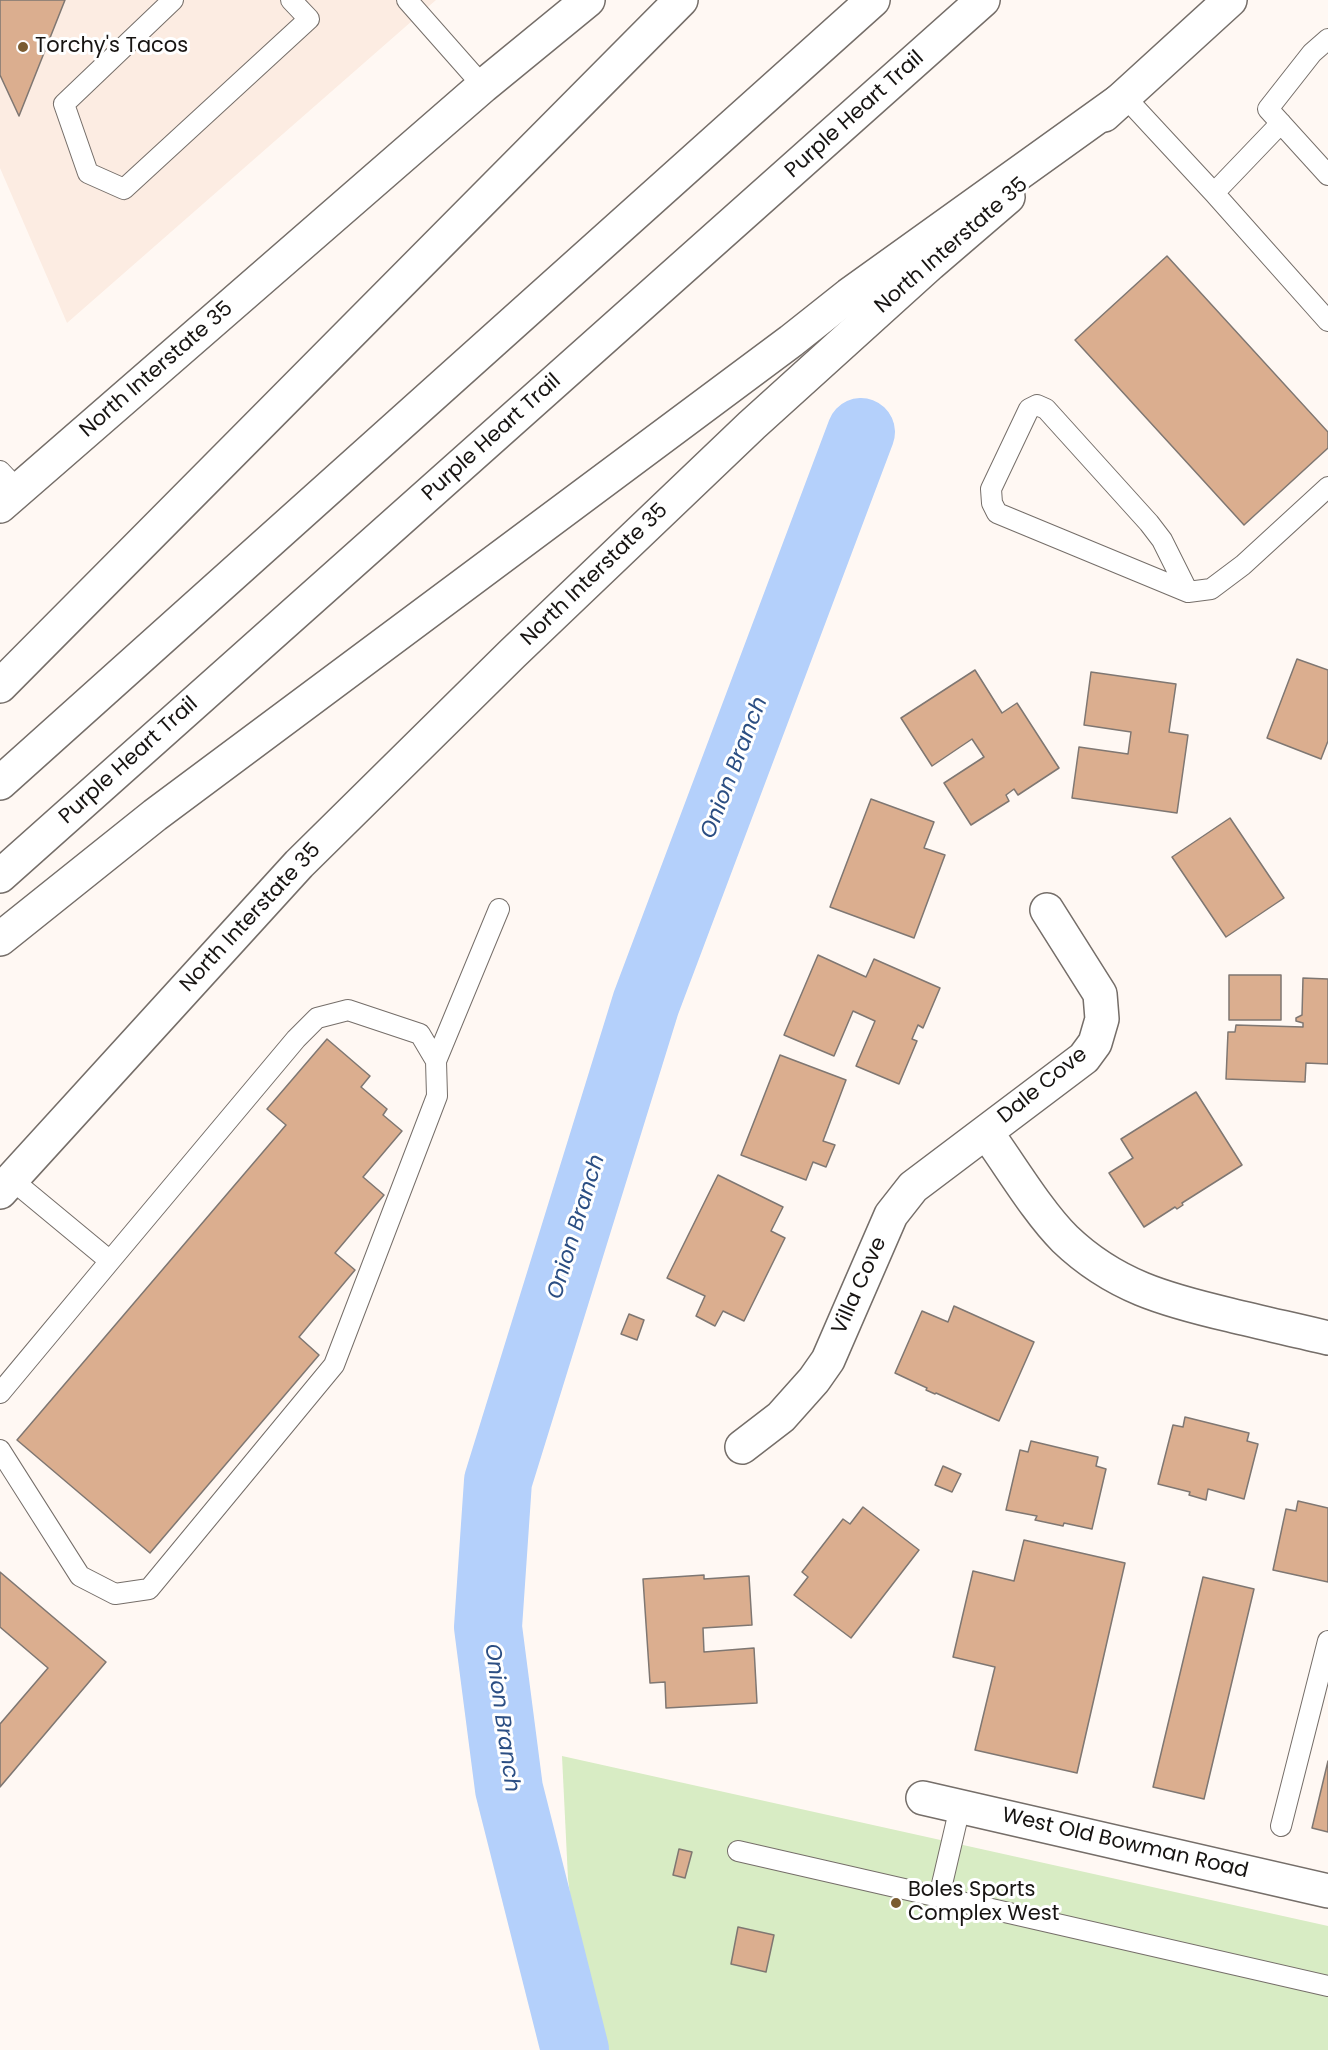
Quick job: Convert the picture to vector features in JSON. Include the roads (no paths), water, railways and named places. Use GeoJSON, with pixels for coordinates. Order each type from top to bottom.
{"type":"FeatureCollection","features":[{"type":"Feature","properties":{"kind":"main road","name":"North Interstate 35"},"geometry":{"type":"LineString","coordinates":[[6,489],[588,0]]}},
{"type":"Feature","properties":{"kind":"main road"},"geometry":{"type":"LineString","coordinates":[[0,686],[681,0]]}},
{"type":"Feature","properties":{"kind":"main road"},"geometry":{"type":"LineString","coordinates":[[0,783],[873,0]]}},
{"type":"Feature","properties":{"kind":"main road","name":"Purple Heart Trail"},"geometry":{"type":"LineString","coordinates":[[0,876],[983,0]]}},
{"type":"Feature","properties":{"kind":"main road","name":"North Interstate 35"},"geometry":{"type":"LineString","coordinates":[[6,1185],[299,864],[512,654],[752,425],[930,264],[1125,97],[1230,0]]}},
{"type":"Feature","properties":{"kind":"main road"},"geometry":{"type":"LineString","coordinates":[[0,939],[155,815],[791,341],[849,295],[1125,97]]}},
{"type":"Feature","properties":{"kind":"main road","name":"Dale Cove"},"geometry":{"type":"LineString","coordinates":[[986,1132],[1084,1058],[1095,1043],[1100,1027],[1102,1019],[1100,994],[1047,910]]}},
{"type":"Feature","properties":{"kind":"main road"},"geometry":{"type":"LineString","coordinates":[[986,1132],[1064,1237],[1084,1255],[1128,1284],[1178,1302],[1328,1338]]}},
{"type":"Feature","properties":{"kind":"main road","name":"Villa Cove"},"geometry":{"type":"LineString","coordinates":[[742,1447],[781,1416],[814,1380],[828,1360],[891,1215],[913,1187],[986,1132]]}},
{"type":"Feature","properties":{"kind":"main road","name":"West Old Bowman Road"},"geometry":{"type":"LineString","coordinates":[[923,1798],[1328,1891]]}},
{"type":"Feature","properties":{"kind":"lane"},"geometry":{"type":"LineString","coordinates":[[172,0],[63,104],[88,173],[124,189],[309,19],[291,0]]}},
{"type":"Feature","properties":{"kind":"lane"},"geometry":{"type":"LineString","coordinates":[[407,0],[483,86]]}},
{"type":"Feature","properties":{"kind":"lane"},"geometry":{"type":"LineString","coordinates":[[1328,39],[1312,53],[1268,109],[1328,175]]}},
{"type":"Feature","properties":{"kind":"lane"},"geometry":{"type":"LineString","coordinates":[[1125,97],[1328,321]]}},
{"type":"Feature","properties":{"kind":"lane"},"geometry":{"type":"LineString","coordinates":[[1214,193],[1281,123]]}},
{"type":"Feature","properties":{"kind":"lane"},"geometry":{"type":"LineString","coordinates":[[1188,592],[1162,540],[1149,523],[1046,409],[1036,405],[1029,409],[992,489],[992,503],[997,513],[1188,592],[1211,589],[1243,566],[1328,487]]}},
{"type":"Feature","properties":{"kind":"lane"},"geometry":{"type":"LineString","coordinates":[[0,1450],[80,1576],[115,1594],[149,1589],[334,1365],[437,1096],[436,1061],[499,909]]}},
{"type":"Feature","properties":{"kind":"lane"},"geometry":{"type":"LineString","coordinates":[[0,1393],[296,1039],[317,1018],[348,1010],[420,1034],[436,1061]]}},
{"type":"Feature","properties":{"kind":"lane"},"geometry":{"type":"LineString","coordinates":[[6,1185],[110,1261]]}},
{"type":"Feature","properties":{"kind":"lane"},"geometry":{"type":"LineString","coordinates":[[1281,1826],[1328,1641]]}},
{"type":"Feature","properties":{"kind":"lane"},"geometry":{"type":"LineString","coordinates":[[939,1897],[960,1807]]}},
{"type":"Feature","properties":{"kind":"lane"},"geometry":{"type":"LineString","coordinates":[[738,1851],[1328,1986]]}},
{"type":"Feature","properties":{"kind":"waterway","name":"Onion Branch"},"geometry":{"type":"LineString","coordinates":[[575,2050],[509,1789],[488,1627],[498,1481],[646,1003],[861,432]]}},
{"type":"Feature","properties":{"kind":"place","name":"Torchy's Tacos"},"geometry":{"type":"Point","coordinates":[23,47]}},
{"type":"Feature","properties":{"kind":"place","name":"Boles Sports Complex West"},"geometry":{"type":"Point","coordinates":[896,1903]}}]}
